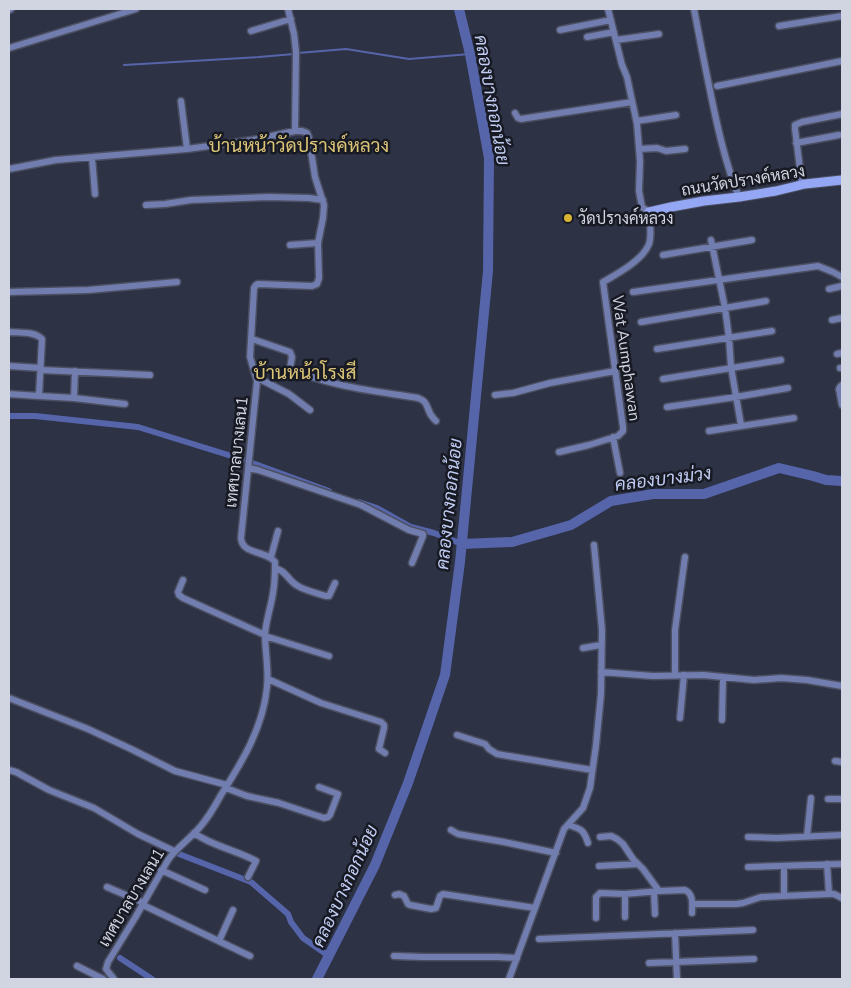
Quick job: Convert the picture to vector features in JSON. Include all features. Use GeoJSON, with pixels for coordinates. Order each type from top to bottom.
{"type":"FeatureCollection","features":[{"type":"Feature","properties":{"kind":"street"},"geometry":{"type":"LineString","coordinates":[[9,48],[136,9]]}},
{"type":"Feature","properties":{"kind":"street"},"geometry":{"type":"LineString","coordinates":[[9,169],[56,160],[187,149],[252,140],[295,130],[296,52],[288,9]]}},
{"type":"Feature","properties":{"kind":"street"},"geometry":{"type":"LineString","coordinates":[[608,9],[622,65],[627,76],[637,121],[640,161],[639,191],[642,207],[649,212]]}},
{"type":"Feature","properties":{"kind":"street"},"geometry":{"type":"LineString","coordinates":[[694,9],[708,85],[726,161],[731,180],[739,197]]}},
{"type":"Feature","properties":{"kind":"street"},"geometry":{"type":"LineString","coordinates":[[779,26],[842,16]]}},
{"type":"Feature","properties":{"kind":"street"},"geometry":{"type":"LineString","coordinates":[[251,31],[291,19]]}},
{"type":"Feature","properties":{"kind":"street"},"geometry":{"type":"LineString","coordinates":[[560,30],[610,20]]}},
{"type":"Feature","properties":{"kind":"street"},"geometry":{"type":"LineString","coordinates":[[587,37],[614,32]]}},
{"type":"Feature","properties":{"kind":"street"},"geometry":{"type":"LineString","coordinates":[[616,40],[659,34]]}},
{"type":"Feature","properties":{"kind":"street"},"geometry":{"type":"LineString","coordinates":[[717,86],[842,61]]}},
{"type":"Feature","properties":{"kind":"street"},"geometry":{"type":"LineString","coordinates":[[181,101],[187,149]]}},
{"type":"Feature","properties":{"kind":"street"},"geometry":{"type":"LineString","coordinates":[[515,113],[521,119],[632,102]]}},
{"type":"Feature","properties":{"kind":"street"},"geometry":{"type":"LineString","coordinates":[[637,121],[676,114]]}},
{"type":"Feature","properties":{"kind":"street"},"geometry":{"type":"LineString","coordinates":[[802,184],[796,143],[796,125],[842,114]]}},
{"type":"Feature","properties":{"kind":"street","name":"เทศบาลบางเลน1"},"geometry":{"type":"LineString","coordinates":[[114,979],[107,971],[108,962],[161,870],[174,851],[200,827],[227,786],[248,751],[263,715],[268,679],[265,636],[273,592],[275,562],[271,557],[246,548],[241,542],[256,377],[250,357],[254,288],[258,284],[315,286],[317,284],[319,278],[318,243],[324,210],[318,189],[309,138],[307,133],[295,130]]}},
{"type":"Feature","properties":{"kind":"street"},"geometry":{"type":"LineString","coordinates":[[796,143],[839,135]]}},
{"type":"Feature","properties":{"kind":"street"},"geometry":{"type":"LineString","coordinates":[[639,149],[657,148],[666,151],[685,149]]}},
{"type":"Feature","properties":{"kind":"street"},"geometry":{"type":"LineString","coordinates":[[92,157],[95,194]]}},
{"type":"Feature","properties":{"kind":"street","name":"ถนนวัดปรางค์หลวง"},"geometry":{"type":"LineString","coordinates":[[649,212],[704,201],[776,191],[802,184],[842,180]]}},
{"type":"Feature","properties":{"kind":"street"},"geometry":{"type":"LineString","coordinates":[[146,205],[191,200],[269,197],[322,199]]}},
{"type":"Feature","properties":{"kind":"street","name":"Wat Aumphawan"},"geometry":{"type":"LineString","coordinates":[[559,452],[589,446],[618,436],[622,431],[603,282],[642,255],[649,243],[649,212]]}},
{"type":"Feature","properties":{"kind":"street"},"geometry":{"type":"LineString","coordinates":[[663,255],[712,243],[752,240]]}},
{"type":"Feature","properties":{"kind":"street"},"geometry":{"type":"LineString","coordinates":[[290,244],[318,243]]}},
{"type":"Feature","properties":{"kind":"street"},"geometry":{"type":"LineString","coordinates":[[712,243],[725,308],[731,368],[741,425]]}},
{"type":"Feature","properties":{"kind":"street"},"geometry":{"type":"LineString","coordinates":[[633,292],[818,266],[842,277]]}},
{"type":"Feature","properties":{"kind":"street"},"geometry":{"type":"LineString","coordinates":[[9,292],[88,290],[177,282]]}},
{"type":"Feature","properties":{"kind":"street"},"geometry":{"type":"LineString","coordinates":[[829,289],[842,286]]}},
{"type":"Feature","properties":{"kind":"street"},"geometry":{"type":"LineString","coordinates":[[641,322],[766,301]]}},
{"type":"Feature","properties":{"kind":"street"},"geometry":{"type":"LineString","coordinates":[[832,320],[842,318]]}},
{"type":"Feature","properties":{"kind":"street"},"geometry":{"type":"LineString","coordinates":[[657,349],[772,331]]}},
{"type":"Feature","properties":{"kind":"street"},"geometry":{"type":"LineString","coordinates":[[9,332],[32,333],[39,335],[42,339],[39,396]]}},
{"type":"Feature","properties":{"kind":"street"},"geometry":{"type":"LineString","coordinates":[[252,339],[290,352],[292,357],[290,368],[324,380],[423,400],[436,421]]}},
{"type":"Feature","properties":{"kind":"street"},"geometry":{"type":"LineString","coordinates":[[663,379],[781,360]]}},
{"type":"Feature","properties":{"kind":"street"},"geometry":{"type":"LineString","coordinates":[[9,366],[150,374]]}},
{"type":"Feature","properties":{"kind":"street"},"geometry":{"type":"LineString","coordinates":[[74,398],[75,371]]}},
{"type":"Feature","properties":{"kind":"street"},"geometry":{"type":"LineString","coordinates":[[495,395],[513,393],[550,383],[615,371]]}},
{"type":"Feature","properties":{"kind":"street"},"geometry":{"type":"LineString","coordinates":[[256,377],[289,394],[310,410]]}},
{"type":"Feature","properties":{"kind":"street"},"geometry":{"type":"LineString","coordinates":[[842,384],[839,389],[842,405]]}},
{"type":"Feature","properties":{"kind":"street"},"geometry":{"type":"LineString","coordinates":[[667,407],[788,388]]}},
{"type":"Feature","properties":{"kind":"street"},"geometry":{"type":"LineString","coordinates":[[9,394],[74,398],[125,404]]}},
{"type":"Feature","properties":{"kind":"street"},"geometry":{"type":"LineString","coordinates":[[709,431],[794,418]]}},
{"type":"Feature","properties":{"kind":"street"},"geometry":{"type":"LineString","coordinates":[[613,437],[620,473]]}},
{"type":"Feature","properties":{"kind":"street"},"geometry":{"type":"LineString","coordinates":[[249,468],[361,505],[409,530],[423,534],[412,563]]}},
{"type":"Feature","properties":{"kind":"street"},"geometry":{"type":"LineString","coordinates":[[271,557],[278,531]]}},
{"type":"Feature","properties":{"kind":"street"},"geometry":{"type":"LineString","coordinates":[[509,979],[564,830],[583,808],[590,788],[599,722],[602,646],[594,545]]}},
{"type":"Feature","properties":{"kind":"street"},"geometry":{"type":"LineString","coordinates":[[675,675],[675,630],[684,557]]}},
{"type":"Feature","properties":{"kind":"street"},"geometry":{"type":"LineString","coordinates":[[275,568],[282,570],[299,587],[326,596],[330,594],[335,583]]}},
{"type":"Feature","properties":{"kind":"street"},"geometry":{"type":"LineString","coordinates":[[182,580],[178,592],[183,598],[265,636],[329,656]]}},
{"type":"Feature","properties":{"kind":"street"},"geometry":{"type":"LineString","coordinates":[[583,648],[602,646]]}},
{"type":"Feature","properties":{"kind":"street"},"geometry":{"type":"LineString","coordinates":[[601,672],[754,680],[781,678],[842,686]]}},
{"type":"Feature","properties":{"kind":"street"},"geometry":{"type":"LineString","coordinates":[[680,718],[684,675]]}},
{"type":"Feature","properties":{"kind":"street"},"geometry":{"type":"LineString","coordinates":[[722,720],[723,677]]}},
{"type":"Feature","properties":{"kind":"street"},"geometry":{"type":"LineString","coordinates":[[268,679],[321,703],[381,722],[384,724],[384,728],[379,750],[385,753]]}},
{"type":"Feature","properties":{"kind":"street"},"geometry":{"type":"LineString","coordinates":[[9,698],[88,729],[175,771],[227,786],[247,796],[279,802],[324,818],[330,815],[338,794],[319,787]]}},
{"type":"Feature","properties":{"kind":"street"},"geometry":{"type":"LineString","coordinates":[[457,735],[485,744],[497,754],[592,770]]}},
{"type":"Feature","properties":{"kind":"street"},"geometry":{"type":"LineString","coordinates":[[9,770],[49,790],[94,808],[174,851]]}},
{"type":"Feature","properties":{"kind":"street"},"geometry":{"type":"LineString","coordinates":[[807,836],[811,798]]}},
{"type":"Feature","properties":{"kind":"street"},"geometry":{"type":"LineString","coordinates":[[828,799],[842,799]]}},
{"type":"Feature","properties":{"kind":"street"},"geometry":{"type":"LineString","coordinates":[[569,825],[582,830],[588,843]]}},
{"type":"Feature","properties":{"kind":"street"},"geometry":{"type":"LineString","coordinates":[[452,830],[458,834],[473,838],[504,842],[556,853]]}},
{"type":"Feature","properties":{"kind":"street"},"geometry":{"type":"LineString","coordinates":[[194,833],[214,844],[256,861],[248,877]]}},
{"type":"Feature","properties":{"kind":"street"},"geometry":{"type":"LineString","coordinates":[[748,836],[776,838],[842,835]]}},
{"type":"Feature","properties":{"kind":"street"},"geometry":{"type":"LineString","coordinates":[[600,837],[611,836],[623,844],[651,879],[656,891],[655,914]]}},
{"type":"Feature","properties":{"kind":"street"},"geometry":{"type":"LineString","coordinates":[[599,866],[638,864]]}},
{"type":"Feature","properties":{"kind":"street"},"geometry":{"type":"LineString","coordinates":[[827,864],[829,894]]}},
{"type":"Feature","properties":{"kind":"street"},"geometry":{"type":"LineString","coordinates":[[748,866],[842,864]]}},
{"type":"Feature","properties":{"kind":"street"},"geometry":{"type":"LineString","coordinates":[[784,866],[784,896]]}},
{"type":"Feature","properties":{"kind":"street"},"geometry":{"type":"LineString","coordinates":[[161,870],[205,890]]}},
{"type":"Feature","properties":{"kind":"street"},"geometry":{"type":"LineString","coordinates":[[107,887],[250,956]]}},
{"type":"Feature","properties":{"kind":"street"},"geometry":{"type":"LineString","coordinates":[[596,918],[596,897],[598,894],[685,890],[691,895],[692,913]]}},
{"type":"Feature","properties":{"kind":"street"},"geometry":{"type":"LineString","coordinates":[[395,895],[404,896],[410,905],[431,909],[436,908],[440,896],[443,894],[535,908]]}},
{"type":"Feature","properties":{"kind":"street"},"geometry":{"type":"LineString","coordinates":[[625,894],[625,917]]}},
{"type":"Feature","properties":{"kind":"street"},"geometry":{"type":"LineString","coordinates":[[692,904],[736,904],[761,897],[829,894],[842,898]]}},
{"type":"Feature","properties":{"kind":"street"},"geometry":{"type":"LineString","coordinates":[[219,941],[233,910]]}},
{"type":"Feature","properties":{"kind":"street"},"geometry":{"type":"LineString","coordinates":[[540,939],[753,930]]}},
{"type":"Feature","properties":{"kind":"street"},"geometry":{"type":"LineString","coordinates":[[675,933],[677,979]]}},
{"type":"Feature","properties":{"kind":"street"},"geometry":{"type":"LineString","coordinates":[[394,956],[517,958]]}},
{"type":"Feature","properties":{"kind":"street"},"geometry":{"type":"LineString","coordinates":[[649,964],[754,959]]}},
{"type":"Feature","properties":{"kind":"street"},"geometry":{"type":"LineString","coordinates":[[77,966],[103,979]]}},
{"type":"Feature","properties":{"kind":"waterway","name":"คลองบางกอกน้อย"},"geometry":{"type":"LineString","coordinates":[[317,979],[375,865],[408,783],[445,675],[460,562],[488,271],[489,158],[470,54],[459,9]]}},
{"type":"Feature","properties":{"kind":"waterway"},"geometry":{"type":"LineString","coordinates":[[298,53],[346,49],[409,59],[470,54]]}},
{"type":"Feature","properties":{"kind":"waterway"},"geometry":{"type":"LineString","coordinates":[[124,65],[294,54]]}},
{"type":"Feature","properties":{"kind":"waterway"},"geometry":{"type":"LineString","coordinates":[[9,416],[35,416],[138,427],[238,458],[329,491]]}},
{"type":"Feature","properties":{"kind":"waterway","name":"คลองบางม่วง"},"geometry":{"type":"LineString","coordinates":[[462,544],[512,542],[571,525],[611,501],[653,494],[704,494],[779,468],[826,480],[842,481]]}},
{"type":"Feature","properties":{"kind":"waterway"},"geometry":{"type":"LineString","coordinates":[[359,502],[377,508],[411,527],[434,533],[462,544]]}},
{"type":"Feature","properties":{"kind":"waterway"},"geometry":{"type":"LineString","coordinates":[[179,854],[251,882],[288,914],[291,922],[303,938],[329,956]]}},
{"type":"Feature","properties":{"kind":"waterway"},"geometry":{"type":"LineString","coordinates":[[120,958],[152,979]]}},
{"type":"Feature","properties":{"kind":"place","name":"วัดปรางค์หลวง"},"geometry":{"type":"Point","coordinates":[568,218]}},
{"type":"Feature","properties":{"kind":"district","name":"บ้านหน้าวัดปรางค์หลวง"},"geometry":{"type":"Point","coordinates":[299,145]}},
{"type":"Feature","properties":{"kind":"district","name":"บ้านหน้าโรงสี"},"geometry":{"type":"Point","coordinates":[305,372]}}]}
